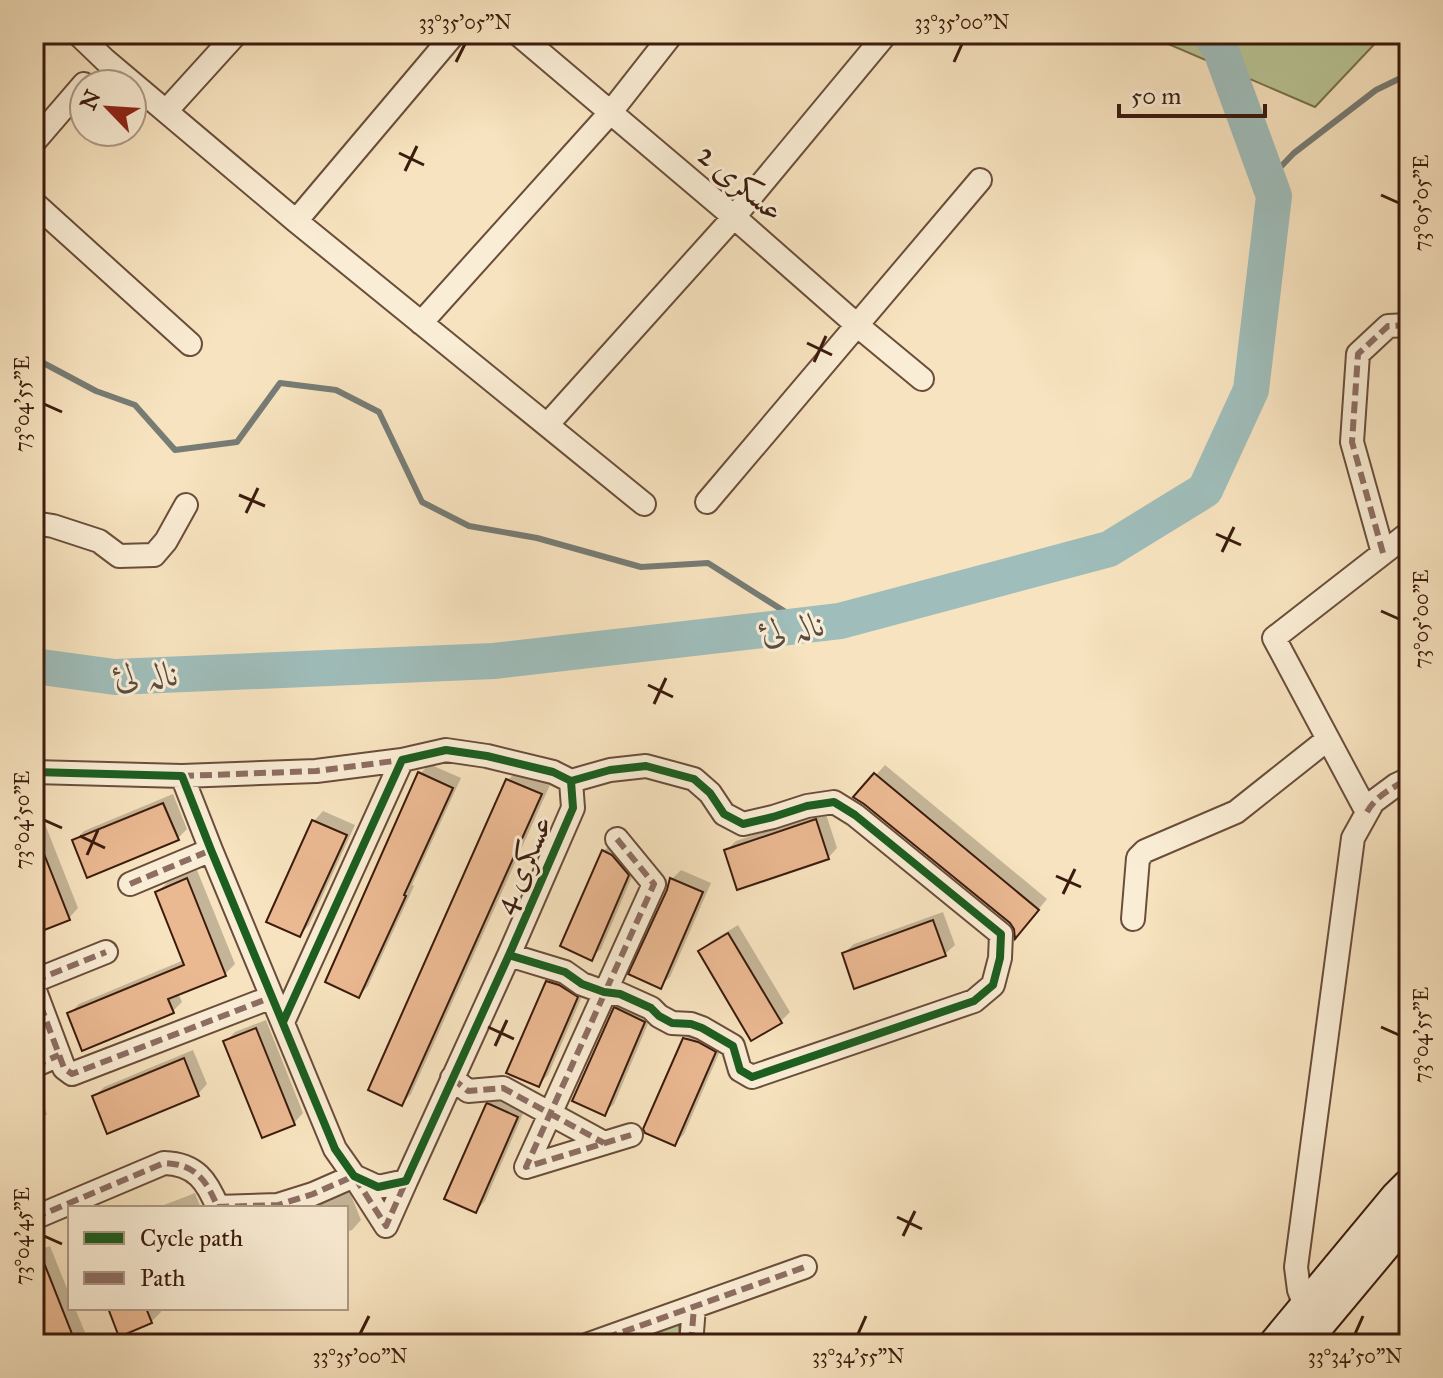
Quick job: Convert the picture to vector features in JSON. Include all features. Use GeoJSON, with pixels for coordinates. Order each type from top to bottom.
{"type":"FeatureCollection","features":[{"type":"Feature","properties":{"kind":"street"},"geometry":{"type":"LineString","coordinates":[[78,34],[296,221],[644,504]]}},
{"type":"Feature","properties":{"kind":"street"},"geometry":{"type":"LineString","coordinates":[[167,110],[236,34]]}},
{"type":"Feature","properties":{"kind":"street"},"geometry":{"type":"LineString","coordinates":[[296,221],[454,34]]}},
{"type":"Feature","properties":{"kind":"street","name":"عسکری 2"},"geometry":{"type":"LineString","coordinates":[[518,34],[922,379]]}},
{"type":"Feature","properties":{"kind":"street"},"geometry":{"type":"LineString","coordinates":[[421,323],[610,113],[672,34]]}},
{"type":"Feature","properties":{"kind":"street"},"geometry":{"type":"LineString","coordinates":[[547,425],[734,217],[886,34]]}},
{"type":"Feature","properties":{"kind":"street"},"geometry":{"type":"LineString","coordinates":[[98,68],[105,60]]}},
{"type":"Feature","properties":{"kind":"street"},"geometry":{"type":"LineString","coordinates":[[34,142],[68,103]]}},
{"type":"Feature","properties":{"kind":"street"},"geometry":{"type":"LineString","coordinates":[[707,502],[980,180]]}},
{"type":"Feature","properties":{"kind":"street"},"geometry":{"type":"LineString","coordinates":[[34,203],[190,344]]}},
{"type":"Feature","properties":{"kind":"street"},"geometry":{"type":"LineString","coordinates":[[1383,553],[1352,442],[1358,354],[1388,326],[1409,325]]}},
{"type":"Feature","properties":{"kind":"street"},"geometry":{"type":"LineString","coordinates":[[34,523],[99,541],[119,556],[154,555],[166,541],[186,505]]}},
{"type":"Feature","properties":{"kind":"street"},"geometry":{"type":"LineString","coordinates":[[1367,812],[1274,638],[1409,533]]}},
{"type":"Feature","properties":{"kind":"street"},"geometry":{"type":"LineString","coordinates":[[1133,919],[1138,858],[1145,851],[1236,812],[1328,739]]}},
{"type":"Feature","properties":{"kind":"street","name":"عسکری 4"},"geometry":{"type":"LineString","coordinates":[[182,776],[316,771],[402,760],[446,750],[540,768],[571,781],[573,808],[386,1226],[354,1176]]}},
{"type":"Feature","properties":{"kind":"street"},"geometry":{"type":"LineString","coordinates":[[283,1022],[402,760]]}},
{"type":"Feature","properties":{"kind":"street"},"geometry":{"type":"LineString","coordinates":[[509,955],[565,972],[582,984],[604,992],[620,994],[651,1008],[672,1023],[691,1024],[711,1032],[733,1046],[740,1070],[752,1077],[974,1001],[993,985],[1000,958],[1001,934],[855,815],[834,802],[807,806],[743,824],[724,814],[710,793],[694,779],[646,766],[610,770],[571,781]]}},
{"type":"Feature","properties":{"kind":"street"},"geometry":{"type":"LineString","coordinates":[[34,772],[182,776],[335,1149],[354,1176],[378,1187],[406,1181]]}},
{"type":"Feature","properties":{"kind":"street"},"geometry":{"type":"LineString","coordinates":[[1305,1306],[1296,1267],[1353,838],[1373,802],[1409,779]]}},
{"type":"Feature","properties":{"kind":"street"},"geometry":{"type":"LineString","coordinates":[[617,839],[654,884],[526,1167],[631,1135]]}},
{"type":"Feature","properties":{"kind":"street"},"geometry":{"type":"LineString","coordinates":[[130,884],[211,850]]}},
{"type":"Feature","properties":{"kind":"street"},"geometry":{"type":"LineString","coordinates":[[34,981],[106,952]]}},
{"type":"Feature","properties":{"kind":"street"},"geometry":{"type":"LineString","coordinates":[[34,988],[64,1068],[72,1074],[272,997]]}},
{"type":"Feature","properties":{"kind":"street"},"geometry":{"type":"LineString","coordinates":[[34,1066],[59,1055]]}},
{"type":"Feature","properties":{"kind":"street"},"geometry":{"type":"LineString","coordinates":[[452,1078],[468,1091],[503,1088],[604,1143]]}},
{"type":"Feature","properties":{"kind":"street"},"geometry":{"type":"LineString","coordinates":[[34,1218],[164,1163],[178,1163],[195,1171],[209,1186],[217,1206]]}},
{"type":"Feature","properties":{"kind":"street"},"geometry":{"type":"LineString","coordinates":[[248,1206],[278,1205],[354,1176]]}},
{"type":"Feature","properties":{"kind":"street"},"geometry":{"type":"LineString","coordinates":[[1274,1344],[1409,1184]]}},
{"type":"Feature","properties":{"kind":"street"},"geometry":{"type":"LineString","coordinates":[[1303,1344],[1409,1217]]}},
{"type":"Feature","properties":{"kind":"street"},"geometry":{"type":"LineString","coordinates":[[589,1344],[805,1267]]}},
{"type":"Feature","properties":{"kind":"street"},"geometry":{"type":"LineString","coordinates":[[691,1344],[694,1307]]}},
{"type":"Feature","properties":{"kind":"green space"},"geometry":{"type":"Polygon","coordinates":[[[1145,34],[1384,34],[1315,107],[1145,34]]]}},
{"type":"Feature","properties":{"kind":"green space"},"geometry":{"type":"Polygon","coordinates":[[[679,1323],[680,1344],[622,1344],[679,1323]]]}},
{"type":"Feature","properties":{"kind":"building"},"geometry":{"type":"Polygon","coordinates":[[[418,772],[453,788],[359,998],[325,982],[418,772]]]}},
{"type":"Feature","properties":{"kind":"building"},"geometry":{"type":"Polygon","coordinates":[[[874,773],[1039,910],[1015,939],[1010,923],[853,797],[874,773]]]}},
{"type":"Feature","properties":{"kind":"building"},"geometry":{"type":"Polygon","coordinates":[[[506,779],[542,794],[402,1106],[368,1090],[506,779]]]}},
{"type":"Feature","properties":{"kind":"building"},"geometry":{"type":"Polygon","coordinates":[[[163,803],[179,840],[87,878],[72,840],[163,803]]]}},
{"type":"Feature","properties":{"kind":"building"},"geometry":{"type":"Polygon","coordinates":[[[816,819],[829,859],[737,890],[724,850],[816,819]]]}},
{"type":"Feature","properties":{"kind":"building"},"geometry":{"type":"Polygon","coordinates":[[[312,820],[347,835],[300,937],[266,922],[312,820]]]}},
{"type":"Feature","properties":{"kind":"building"},"geometry":{"type":"Polygon","coordinates":[[[34,832],[70,920],[34,934],[34,832]]]}},
{"type":"Feature","properties":{"kind":"building"},"geometry":{"type":"Polygon","coordinates":[[[602,850],[612,855],[629,875],[592,961],[560,946],[602,850]]]}},
{"type":"Feature","properties":{"kind":"building"},"geometry":{"type":"Polygon","coordinates":[[[187,878],[226,976],[168,999],[174,1013],[82,1051],[67,1013],[184,965],[155,892],[187,878]]]}},
{"type":"Feature","properties":{"kind":"building"},"geometry":{"type":"Polygon","coordinates":[[[670,878],[703,892],[661,989],[628,974],[670,878]]]}},
{"type":"Feature","properties":{"kind":"building"},"geometry":{"type":"Polygon","coordinates":[[[933,920],[946,956],[854,989],[842,953],[933,920]]]}},
{"type":"Feature","properties":{"kind":"building"},"geometry":{"type":"Polygon","coordinates":[[[728,933],[782,1023],[751,1041],[698,951],[728,933]]]}},
{"type":"Feature","properties":{"kind":"building"},"geometry":{"type":"Polygon","coordinates":[[[546,981],[578,997],[539,1087],[506,1073],[546,981]]]}},
{"type":"Feature","properties":{"kind":"building"},"geometry":{"type":"Polygon","coordinates":[[[614,1007],[645,1022],[605,1116],[572,1101],[614,1007]]]}},
{"type":"Feature","properties":{"kind":"building"},"geometry":{"type":"Polygon","coordinates":[[[256,1028],[295,1125],[262,1138],[223,1041],[256,1028]]]}},
{"type":"Feature","properties":{"kind":"building"},"geometry":{"type":"Polygon","coordinates":[[[683,1038],[716,1052],[675,1146],[645,1133],[643,1129],[683,1038]]]}},
{"type":"Feature","properties":{"kind":"building"},"geometry":{"type":"Polygon","coordinates":[[[184,1058],[199,1096],[107,1134],[92,1096],[184,1058]]]}},
{"type":"Feature","properties":{"kind":"building"},"geometry":{"type":"Polygon","coordinates":[[[487,1103],[518,1117],[476,1213],[444,1199],[487,1103]]]}},
{"type":"Feature","properties":{"kind":"building"},"geometry":{"type":"Polygon","coordinates":[[[34,1240],[76,1344],[38,1344],[34,1333],[34,1240]]]}},
{"type":"Feature","properties":{"kind":"building"},"geometry":{"type":"Polygon","coordinates":[[[109,1310],[147,1310],[152,1323],[119,1337],[109,1310]]]}},
{"type":"Feature","properties":{"kind":"waterway","name":"نالہ لئ"},"geometry":{"type":"LineString","coordinates":[[34,666],[115,677],[494,661],[840,621],[1109,549],[1205,490],[1251,390],[1274,196],[1220,48],[1210,34]]}},
{"type":"Feature","properties":{"kind":"waterway"},"geometry":{"type":"LineString","coordinates":[[1268,180],[1294,153],[1376,90],[1409,74]]}},
{"type":"Feature","properties":{"kind":"waterway"},"geometry":{"type":"LineString","coordinates":[[34,358],[96,391],[135,405],[175,450],[237,442],[280,383],[336,390],[379,412],[422,502],[469,526],[537,538],[641,567],[708,563],[806,625]]}},
{"type":"Feature","properties":{"kind":"marked path"},"geometry":{"type":"LineString","coordinates":[[1383,553],[1352,442],[1358,354],[1388,326],[1409,325]]}},
{"type":"Feature","properties":{"kind":"marked path"},"geometry":{"type":"LineString","coordinates":[[182,776],[316,771],[402,760]]}},
{"type":"Feature","properties":{"kind":"marked path"},"geometry":{"type":"LineString","coordinates":[[1367,812],[1380,797],[1409,779]]}},
{"type":"Feature","properties":{"kind":"marked path"},"geometry":{"type":"LineString","coordinates":[[617,839],[654,884],[526,1167],[631,1135]]}},
{"type":"Feature","properties":{"kind":"marked path"},"geometry":{"type":"LineString","coordinates":[[130,884],[211,850]]}},
{"type":"Feature","properties":{"kind":"marked path"},"geometry":{"type":"LineString","coordinates":[[34,981],[106,952]]}},
{"type":"Feature","properties":{"kind":"marked path"},"geometry":{"type":"LineString","coordinates":[[34,988],[64,1068],[72,1074],[272,997]]}},
{"type":"Feature","properties":{"kind":"marked path"},"geometry":{"type":"LineString","coordinates":[[34,1066],[59,1055]]}},
{"type":"Feature","properties":{"kind":"marked path"},"geometry":{"type":"LineString","coordinates":[[452,1078],[468,1091],[503,1088],[604,1143]]}},
{"type":"Feature","properties":{"kind":"marked path"},"geometry":{"type":"LineString","coordinates":[[34,1218],[164,1163],[184,1167],[199,1176],[217,1206]]}},
{"type":"Feature","properties":{"kind":"marked path"},"geometry":{"type":"LineString","coordinates":[[248,1206],[278,1205],[354,1176],[386,1226],[406,1181]]}},
{"type":"Feature","properties":{"kind":"marked path"},"geometry":{"type":"LineString","coordinates":[[589,1344],[805,1267]]}},
{"type":"Feature","properties":{"kind":"marked path"},"geometry":{"type":"LineString","coordinates":[[691,1344],[694,1307]]}},
{"type":"Feature","properties":{"kind":"cycle path"},"geometry":{"type":"LineString","coordinates":[[34,772],[182,776],[335,1149],[354,1176],[378,1187],[406,1181],[573,808],[571,781],[553,772],[446,750],[402,760],[283,1022]]}},
{"type":"Feature","properties":{"kind":"cycle path"},"geometry":{"type":"LineString","coordinates":[[509,955],[565,972],[582,984],[604,992],[620,994],[651,1008],[672,1023],[702,1028],[733,1046],[740,1070],[752,1077],[974,1001],[993,985],[1000,958],[1001,934],[855,815],[834,802],[807,806],[743,824],[724,814],[710,793],[694,779],[646,766],[610,770],[571,781]]}}]}
